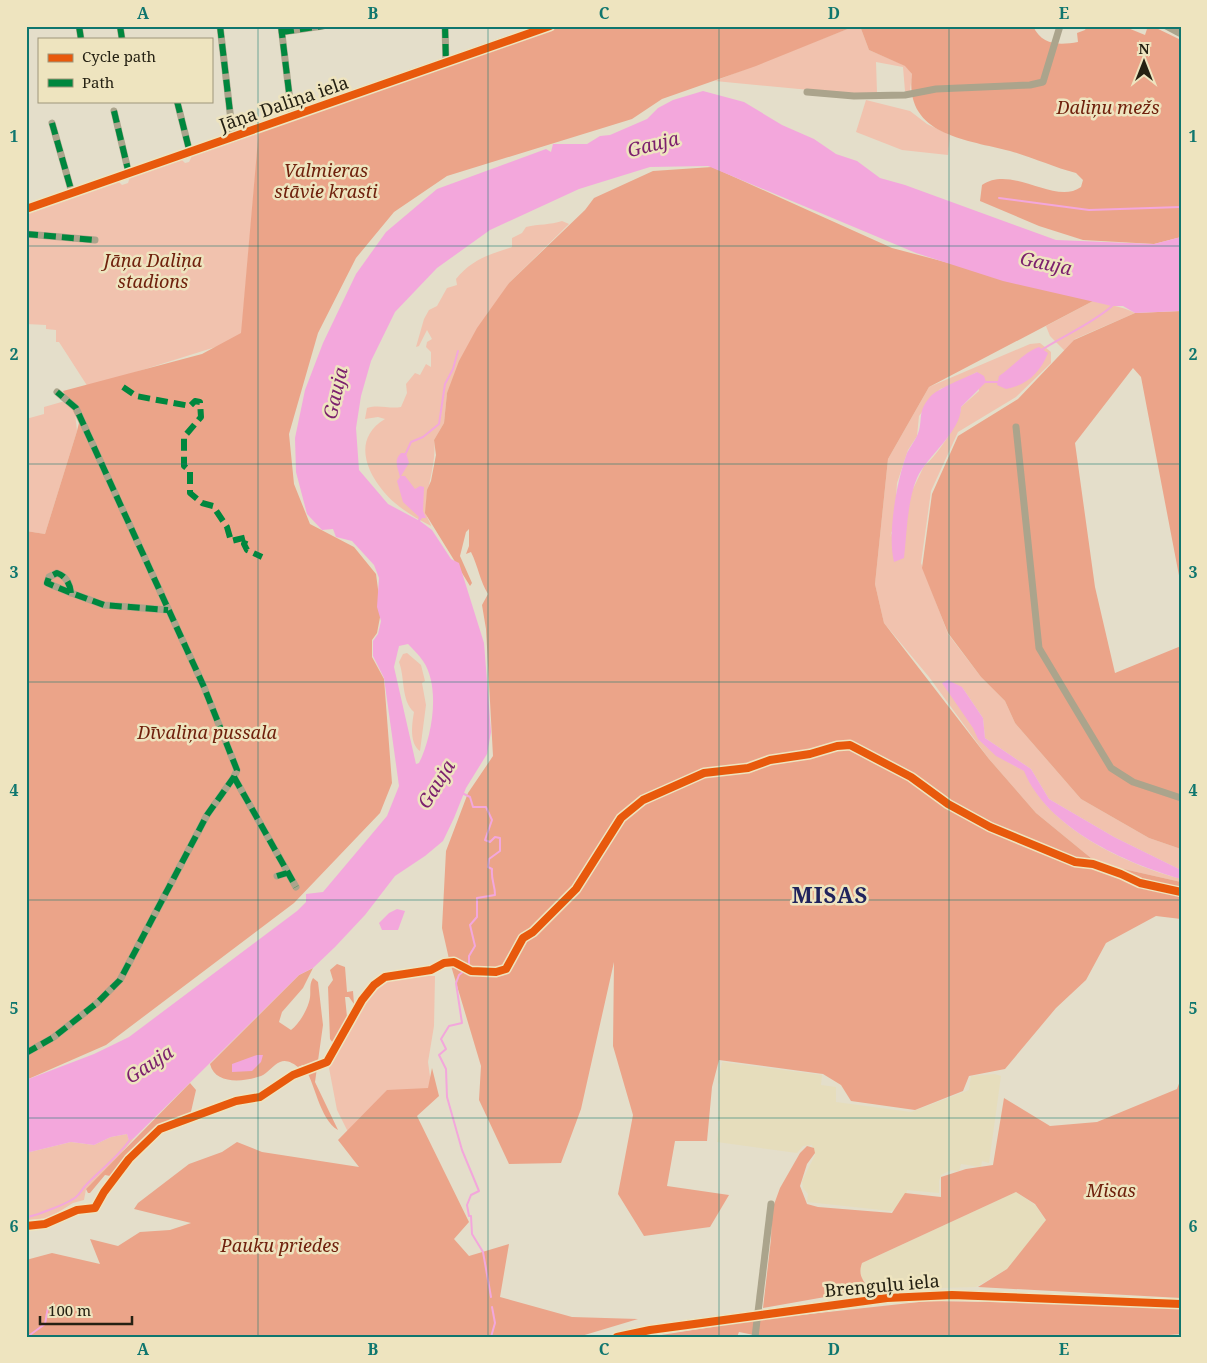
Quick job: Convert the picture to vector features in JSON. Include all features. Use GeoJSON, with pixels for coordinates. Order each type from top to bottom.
{"type":"FeatureCollection","features":[{"type":"Feature","properties":{"kind":"street"},"geometry":{"type":"LineString","coordinates":[[220,26],[233,138]]}},
{"type":"Feature","properties":{"kind":"street"},"geometry":{"type":"LineString","coordinates":[[292,116],[281,29],[323,26]]}},
{"type":"Feature","properties":{"kind":"street"},"geometry":{"type":"LineString","coordinates":[[445,26],[446,64]]}},
{"type":"Feature","properties":{"kind":"street","name":"Jāņa Daliņa iela"},"geometry":{"type":"LineString","coordinates":[[26,209],[446,64],[550,26]]}},
{"type":"Feature","properties":{"kind":"street"},"geometry":{"type":"LineString","coordinates":[[807,92],[854,96],[905,95],[936,89],[1030,85],[1043,82],[1060,26]]}},
{"type":"Feature","properties":{"kind":"street"},"geometry":{"type":"LineString","coordinates":[[1166,26],[1181,34]]}},
{"type":"Feature","properties":{"kind":"street"},"geometry":{"type":"LineString","coordinates":[[177,102],[190,152]]}},
{"type":"Feature","properties":{"kind":"street"},"geometry":{"type":"LineString","coordinates":[[114,111],[129,174]]}},
{"type":"Feature","properties":{"kind":"street"},"geometry":{"type":"LineString","coordinates":[[52,123],[72,193]]}},
{"type":"Feature","properties":{"kind":"street"},"geometry":{"type":"LineString","coordinates":[[26,234],[95,240]]}},
{"type":"Feature","properties":{"kind":"street"},"geometry":{"type":"LineString","coordinates":[[26,1053],[54,1038],[97,1003],[120,980],[207,815],[234,777],[236,770],[212,705],[76,408],[57,392]]}},
{"type":"Feature","properties":{"kind":"street"},"geometry":{"type":"LineString","coordinates":[[1016,427],[1039,648],[1111,768],[1133,782],[1181,798]]}},
{"type":"Feature","properties":{"kind":"street"},"geometry":{"type":"LineString","coordinates":[[71,593],[104,605],[168,610]]}},
{"type":"Feature","properties":{"kind":"street"},"geometry":{"type":"LineString","coordinates":[[146,608],[164,600]]}},
{"type":"Feature","properties":{"kind":"street"},"geometry":{"type":"LineString","coordinates":[[234,777],[296,887]]}},
{"type":"Feature","properties":{"kind":"street"},"geometry":{"type":"LineString","coordinates":[[277,876],[287,872]]}},
{"type":"Feature","properties":{"kind":"street"},"geometry":{"type":"LineString","coordinates":[[755,1337],[761,1274],[771,1204]]}},
{"type":"Feature","properties":{"kind":"street","name":"Brenguļu iela"},"geometry":{"type":"LineString","coordinates":[[617,1337],[650,1334],[758,1315],[887,1298],[952,1295],[1181,1304]]}},
{"type":"Feature","properties":{"kind":"shaded area"},"geometry":{"type":"Polygon","coordinates":[[[722,1062],[822,1075],[821,1085],[836,1087],[836,1102],[911,1112],[969,1090],[971,1076],[995,1074],[1001,1076],[989,1163],[982,1161],[981,1167],[961,1164],[959,1171],[951,1170],[941,1175],[939,1193],[907,1190],[905,1204],[891,1211],[807,1202],[808,1194],[803,1188],[802,1181],[815,1155],[812,1145],[803,1146],[797,1153],[717,1142],[720,1121],[718,1121],[720,1084],[718,1083],[722,1062]]]}},
{"type":"Feature","properties":{"kind":"shaded area"},"geometry":{"type":"Polygon","coordinates":[[[1016,1192],[1035,1205],[1046,1221],[1007,1269],[976,1287],[873,1290],[862,1279],[860,1270],[862,1263],[1016,1192]]]}},
{"type":"Feature","properties":{"kind":"green space","name":"Dīvaliņa pussala"},"geometry":{"type":"Polygon","coordinates":[[[550,26],[855,26],[756,66],[662,99],[632,119],[447,176],[394,212],[356,258],[318,333],[289,434],[294,484],[310,524],[354,547],[376,574],[381,612],[377,633],[372,640],[372,657],[384,679],[392,783],[380,813],[294,903],[106,1045],[26,1080],[26,531],[45,534],[77,431],[79,423],[63,391],[202,354],[241,333],[259,128],[550,26]]]}},
{"type":"Feature","properties":{"kind":"green space"},"geometry":{"type":"Polygon","coordinates":[[[855,26],[860,26],[869,50],[906,66],[912,74],[910,91],[905,91],[903,67],[876,62],[877,93],[852,94],[715,81],[855,26]]]}},
{"type":"Feature","properties":{"kind":"green space","name":"Daliņu mežs"},"geometry":{"type":"Polygon","coordinates":[[[860,26],[933,28],[1033,26],[1037,33],[1046,41],[1065,44],[1078,42],[1077,33],[1085,30],[1087,26],[1123,26],[1145,35],[1148,26],[1152,26],[1181,40],[1181,237],[1154,244],[1083,240],[1039,226],[980,201],[982,185],[994,180],[1020,181],[1059,192],[1071,192],[1081,187],[1083,180],[1076,173],[941,131],[928,122],[918,110],[912,94],[912,74],[905,66],[869,50],[860,26]]]}},
{"type":"Feature","properties":{"kind":"green space"},"geometry":{"type":"Polygon","coordinates":[[[866,100],[910,111],[927,124],[950,135],[948,155],[902,150],[856,132],[866,100]]]}},
{"type":"Feature","properties":{"kind":"green space","name":"Jāņa Daliņa stadions"},"geometry":{"type":"Polygon","coordinates":[[[259,132],[241,339],[88,387],[59,342],[56,342],[56,330],[46,329],[46,325],[26,324],[26,213],[118,181],[122,185],[128,183],[130,177],[181,159],[185,163],[189,162],[193,154],[259,132]]]}},
{"type":"Feature","properties":{"kind":"green space","name":"Misas"},"geometry":{"type":"Polygon","coordinates":[[[712,167],[892,248],[1093,301],[929,387],[888,459],[875,584],[884,623],[989,759],[1036,813],[1097,863],[1181,882],[1181,919],[1156,916],[1106,943],[1086,980],[1056,1008],[1005,1069],[969,1076],[963,1091],[915,1110],[851,1101],[841,1085],[823,1074],[719,1060],[712,1087],[707,1141],[675,1141],[667,1186],[729,1195],[710,1227],[644,1236],[618,1194],[633,1115],[613,1046],[614,962],[581,1109],[561,1163],[509,1164],[479,1100],[481,1066],[449,959],[442,928],[446,851],[468,793],[493,756],[486,629],[482,605],[488,594],[471,552],[466,554],[469,546],[469,529],[466,532],[460,556],[472,583],[470,586],[425,513],[427,490],[431,481],[436,455],[434,440],[444,423],[447,393],[459,361],[477,328],[509,283],[585,210],[594,198],[653,171],[712,167]]]}},
{"type":"Feature","properties":{"kind":"green space"},"geometry":{"type":"Polygon","coordinates":[[[562,221],[569,224],[509,283],[447,393],[444,423],[434,440],[434,458],[426,501],[427,517],[431,526],[395,503],[371,473],[365,449],[367,438],[374,428],[385,419],[378,417],[365,419],[367,408],[376,406],[401,407],[407,393],[406,384],[415,373],[420,375],[426,364],[431,367],[431,352],[426,347],[427,342],[432,339],[427,330],[419,346],[416,347],[424,319],[429,310],[437,306],[447,288],[457,285],[456,279],[462,272],[481,258],[512,247],[512,238],[522,233],[526,227],[562,221]]]}},
{"type":"Feature","properties":{"kind":"green space"},"geometry":{"type":"Polygon","coordinates":[[[1093,301],[1120,307],[1135,313],[1075,339],[1065,351],[1050,336],[1046,326],[1093,301]]]}},
{"type":"Feature","properties":{"kind":"green space"},"geometry":{"type":"Polygon","coordinates":[[[1181,311],[1181,586],[1141,377],[1133,368],[1075,443],[1095,587],[1115,673],[1181,646],[1181,849],[1149,838],[1081,799],[1015,723],[1005,701],[981,677],[948,633],[922,568],[932,494],[958,436],[1018,399],[1074,340],[1135,313],[1181,311]]]}},
{"type":"Feature","properties":{"kind":"green space"},"geometry":{"type":"Polygon","coordinates":[[[1040,343],[1051,352],[1051,363],[1016,397],[958,432],[931,491],[921,563],[948,634],[981,677],[1005,701],[1015,723],[1081,799],[1149,838],[1181,849],[1181,870],[1114,837],[1049,799],[1031,769],[985,738],[983,718],[962,687],[971,718],[980,739],[996,754],[1025,771],[1036,791],[1051,810],[1090,841],[1136,864],[1181,879],[1181,882],[1097,863],[1036,813],[989,759],[929,677],[884,623],[875,584],[888,459],[929,387],[1030,344],[1040,343]],[[977,372],[940,389],[919,416],[917,436],[908,450],[897,483],[894,525],[890,537],[924,466],[935,455],[947,438],[957,421],[961,407],[979,391],[977,372]]]}},
{"type":"Feature","properties":{"kind":"green space"},"geometry":{"type":"Polygon","coordinates":[[[65,401],[75,413],[77,431],[45,534],[26,531],[26,419],[44,414],[44,407],[65,401]]]}},
{"type":"Feature","properties":{"kind":"green space"},"geometry":{"type":"Polygon","coordinates":[[[407,653],[421,665],[425,681],[422,683],[426,705],[420,751],[414,743],[412,728],[414,712],[407,702],[399,662],[403,654],[407,653]]]}},
{"type":"Feature","properties":{"kind":"green space"},"geometry":{"type":"Polygon","coordinates":[[[337,964],[345,967],[347,992],[353,991],[354,1004],[349,997],[345,997],[347,1017],[333,1043],[330,1039],[328,987],[333,980],[330,970],[337,964]]]}},
{"type":"Feature","properties":{"kind":"green space"},"geometry":{"type":"Polygon","coordinates":[[[313,968],[303,988],[282,1012],[279,1022],[291,1030],[294,1027],[302,1018],[308,1006],[313,978],[318,982],[323,1025],[315,1082],[338,1130],[326,1117],[303,1065],[298,1067],[289,1062],[282,1061],[261,1076],[247,1080],[231,1080],[218,1076],[210,1064],[299,975],[313,968]]]}},
{"type":"Feature","properties":{"kind":"green space"},"geometry":{"type":"Polygon","coordinates":[[[435,976],[434,1026],[428,1062],[432,1091],[348,1132],[337,1110],[329,1068],[369,996],[391,979],[435,976]]]}},
{"type":"Feature","properties":{"kind":"green space","name":"Pauku priedes"},"geometry":{"type":"Polygon","coordinates":[[[432,1068],[439,1096],[417,1116],[469,1222],[454,1239],[469,1256],[509,1244],[500,1297],[572,1317],[638,1319],[578,1337],[26,1337],[26,1260],[52,1253],[100,1264],[90,1239],[118,1246],[140,1232],[170,1230],[191,1223],[134,1209],[138,1203],[189,1164],[222,1152],[237,1142],[262,1152],[359,1167],[338,1140],[387,1090],[428,1088],[432,1068]]]}},
{"type":"Feature","properties":{"kind":"green space","name":"Misas"},"geometry":{"type":"Polygon","coordinates":[[[1181,1078],[1181,1298],[978,1287],[1007,1269],[1046,1220],[1035,1204],[1016,1192],[862,1263],[860,1270],[862,1277],[870,1289],[763,1308],[771,1239],[772,1210],[780,1188],[800,1153],[807,1146],[814,1148],[815,1153],[807,1164],[800,1186],[807,1204],[818,1207],[892,1213],[905,1193],[941,1197],[941,1177],[966,1169],[993,1165],[1004,1098],[1050,1126],[1097,1122],[1177,1089],[1181,1078]]]}},
{"type":"Feature","properties":{"kind":"green space"},"geometry":{"type":"Polygon","coordinates":[[[190,1083],[196,1090],[190,1116],[161,1125],[110,1176],[105,1175],[88,1193],[86,1189],[190,1083]]]}},
{"type":"Feature","properties":{"kind":"green space"},"geometry":{"type":"Polygon","coordinates":[[[127,1134],[129,1140],[134,1138],[86,1189],[84,1200],[73,1203],[49,1218],[26,1220],[26,1153],[71,1142],[94,1145],[111,1137],[127,1134]]]}},
{"type":"Feature","properties":{"kind":"green space"},"geometry":{"type":"Polygon","coordinates":[[[928,1301],[1181,1305],[1181,1334],[1145,1337],[764,1337],[739,1332],[737,1337],[655,1336],[756,1320],[928,1301]]]}},
{"type":"Feature","properties":{"kind":"water","name":"Gauja"},"geometry":{"type":"Polygon","coordinates":[[[703,91],[744,102],[782,125],[814,139],[836,154],[857,161],[880,178],[905,185],[1056,240],[1154,244],[1181,237],[1181,311],[1135,313],[1123,306],[1112,306],[1003,281],[916,253],[708,166],[650,167],[579,189],[490,230],[437,268],[395,312],[371,361],[361,396],[356,428],[359,470],[388,504],[418,520],[419,517],[403,502],[397,481],[400,477],[397,459],[401,453],[406,453],[409,463],[401,476],[405,476],[415,489],[420,486],[424,487],[423,511],[426,518],[422,518],[420,521],[432,530],[451,559],[459,563],[484,643],[491,732],[487,754],[466,788],[443,841],[425,856],[395,876],[365,915],[335,947],[313,968],[299,975],[134,1138],[129,1141],[127,1134],[111,1137],[94,1145],[71,1142],[26,1153],[26,1080],[94,1054],[129,1037],[297,911],[306,902],[306,894],[323,892],[387,816],[399,786],[384,678],[373,656],[373,641],[378,634],[381,621],[377,607],[379,578],[374,565],[352,541],[336,537],[333,529],[322,530],[307,514],[296,472],[295,438],[305,390],[323,343],[356,274],[386,232],[437,189],[546,149],[551,152],[553,144],[587,144],[600,136],[610,135],[647,119],[658,108],[673,100],[703,91]],[[408,644],[399,646],[394,667],[416,764],[419,763],[428,740],[433,712],[433,698],[429,672],[408,644]]]}},
{"type":"Feature","properties":{"kind":"water"},"geometry":{"type":"Polygon","coordinates":[[[1039,347],[1048,353],[1032,377],[1014,387],[1006,389],[997,385],[999,376],[1028,352],[1039,347]]]}},
{"type":"Feature","properties":{"kind":"water"},"geometry":{"type":"Polygon","coordinates":[[[977,372],[984,376],[986,382],[961,407],[956,426],[917,478],[909,507],[904,558],[894,562],[892,522],[894,507],[907,453],[919,431],[923,408],[934,394],[977,372]]]}},
{"type":"Feature","properties":{"kind":"water"},"geometry":{"type":"Polygon","coordinates":[[[948,680],[962,687],[983,718],[985,738],[1031,769],[1049,799],[1114,837],[1181,870],[1181,879],[1113,853],[1069,826],[1050,810],[1035,791],[1024,771],[996,756],[978,739],[973,728],[942,683],[948,680]]]}},
{"type":"Feature","properties":{"kind":"water"},"geometry":{"type":"Polygon","coordinates":[[[397,909],[405,911],[398,930],[382,930],[379,923],[389,913],[397,909]]]}},
{"type":"Feature","properties":{"kind":"water"},"geometry":{"type":"Polygon","coordinates":[[[257,1055],[263,1055],[261,1062],[252,1071],[232,1072],[232,1064],[257,1055]]]}},
{"type":"Feature","properties":{"kind":"waterway"},"geometry":{"type":"LineString","coordinates":[[999,198],[1089,210],[1181,207]]}},
{"type":"Feature","properties":{"kind":"waterway"},"geometry":{"type":"LineString","coordinates":[[1043,349],[1088,323],[1112,306]]}},
{"type":"Feature","properties":{"kind":"waterway"},"geometry":{"type":"LineString","coordinates":[[406,453],[411,442],[423,437],[439,424],[445,384],[453,369],[458,351]]}},
{"type":"Feature","properties":{"kind":"waterway"},"geometry":{"type":"LineString","coordinates":[[986,382],[998,382]]}},
{"type":"Feature","properties":{"kind":"waterway"},"geometry":{"type":"LineString","coordinates":[[462,793],[470,797],[473,807],[486,807],[492,820],[485,840],[490,842],[495,837],[500,838],[500,851],[489,859],[488,867],[492,869],[495,895],[477,898],[477,917],[470,925],[475,946],[469,956],[469,967],[459,975],[456,983],[462,1023],[449,1026],[441,1039],[446,1049],[439,1055],[446,1069],[447,1097],[462,1150],[479,1191],[471,1195],[467,1205],[469,1216],[471,1216],[472,1234],[483,1252],[491,1297]]}},
{"type":"Feature","properties":{"kind":"waterway"},"geometry":{"type":"LineString","coordinates":[[26,1217],[36,1215],[76,1197],[129,1141]]}},
{"type":"Feature","properties":{"kind":"waterway"},"geometry":{"type":"LineString","coordinates":[[27,1337],[45,1324],[48,1307]]}},
{"type":"Feature","properties":{"kind":"waterway"},"geometry":{"type":"LineString","coordinates":[[491,1337],[495,1323],[492,1307]]}},
{"type":"Feature","properties":{"kind":"marked path"},"geometry":{"type":"LineString","coordinates":[[79,26],[81,38]]}},
{"type":"Feature","properties":{"kind":"marked path"},"geometry":{"type":"LineString","coordinates":[[120,26],[122,38]]}},
{"type":"Feature","properties":{"kind":"marked path"},"geometry":{"type":"LineString","coordinates":[[220,26],[233,138]]}},
{"type":"Feature","properties":{"kind":"marked path"},"geometry":{"type":"LineString","coordinates":[[281,26],[292,117]]}},
{"type":"Feature","properties":{"kind":"marked path"},"geometry":{"type":"LineString","coordinates":[[282,32],[323,26]]}},
{"type":"Feature","properties":{"kind":"marked path"},"geometry":{"type":"LineString","coordinates":[[445,26],[446,64]]}},
{"type":"Feature","properties":{"kind":"marked path"},"geometry":{"type":"LineString","coordinates":[[177,102],[190,153]]}},
{"type":"Feature","properties":{"kind":"marked path"},"geometry":{"type":"LineString","coordinates":[[114,111],[129,174]]}},
{"type":"Feature","properties":{"kind":"marked path"},"geometry":{"type":"LineString","coordinates":[[52,123],[72,193]]}},
{"type":"Feature","properties":{"kind":"marked path"},"geometry":{"type":"LineString","coordinates":[[26,234],[95,240]]}},
{"type":"Feature","properties":{"kind":"marked path"},"geometry":{"type":"LineString","coordinates":[[123,387],[136,396],[190,406],[195,401],[200,402],[201,417],[184,437],[184,466],[190,471],[190,493],[202,503],[213,506],[227,527],[231,541],[247,537],[244,544],[247,550],[262,557]]}},
{"type":"Feature","properties":{"kind":"marked path"},"geometry":{"type":"LineString","coordinates":[[26,1053],[54,1037],[97,1003],[120,980],[207,815],[237,770],[204,687],[76,408],[57,392]]}},
{"type":"Feature","properties":{"kind":"marked path"},"geometry":{"type":"LineString","coordinates":[[71,593],[69,584],[63,576],[57,573],[49,577],[47,583],[71,593],[104,605],[168,610]]}},
{"type":"Feature","properties":{"kind":"marked path"},"geometry":{"type":"LineString","coordinates":[[234,777],[296,887]]}},
{"type":"Feature","properties":{"kind":"marked path"},"geometry":{"type":"LineString","coordinates":[[277,876],[287,873]]}},
{"type":"Feature","properties":{"kind":"cycle path"},"geometry":{"type":"LineString","coordinates":[[26,209],[550,26]]}},
{"type":"Feature","properties":{"kind":"cycle path"},"geometry":{"type":"LineString","coordinates":[[26,1226],[45,1224],[77,1210],[95,1208],[104,1192],[129,1159],[160,1129],[236,1101],[260,1097],[293,1075],[327,1062],[362,1000],[374,985],[385,977],[431,970],[444,963],[454,962],[471,971],[496,972],[506,969],[523,938],[533,932],[576,889],[621,818],[643,800],[704,773],[748,768],[770,760],[850,745],[911,777],[948,804],[990,827],[1075,862],[1093,864],[1140,883],[1181,892]]}},
{"type":"Feature","properties":{"kind":"cycle path"},"geometry":{"type":"LineString","coordinates":[[617,1337],[650,1330],[887,1298],[952,1295],[1181,1304]]}},
{"type":"Feature","properties":{"kind":"district","name":"MISAS"},"geometry":{"type":"Point","coordinates":[830,895]}},
{"type":"Feature","properties":{"kind":"park label","name":"Valmieras stāvie krasti"},"geometry":{"type":"Point","coordinates":[326,181]}}]}
